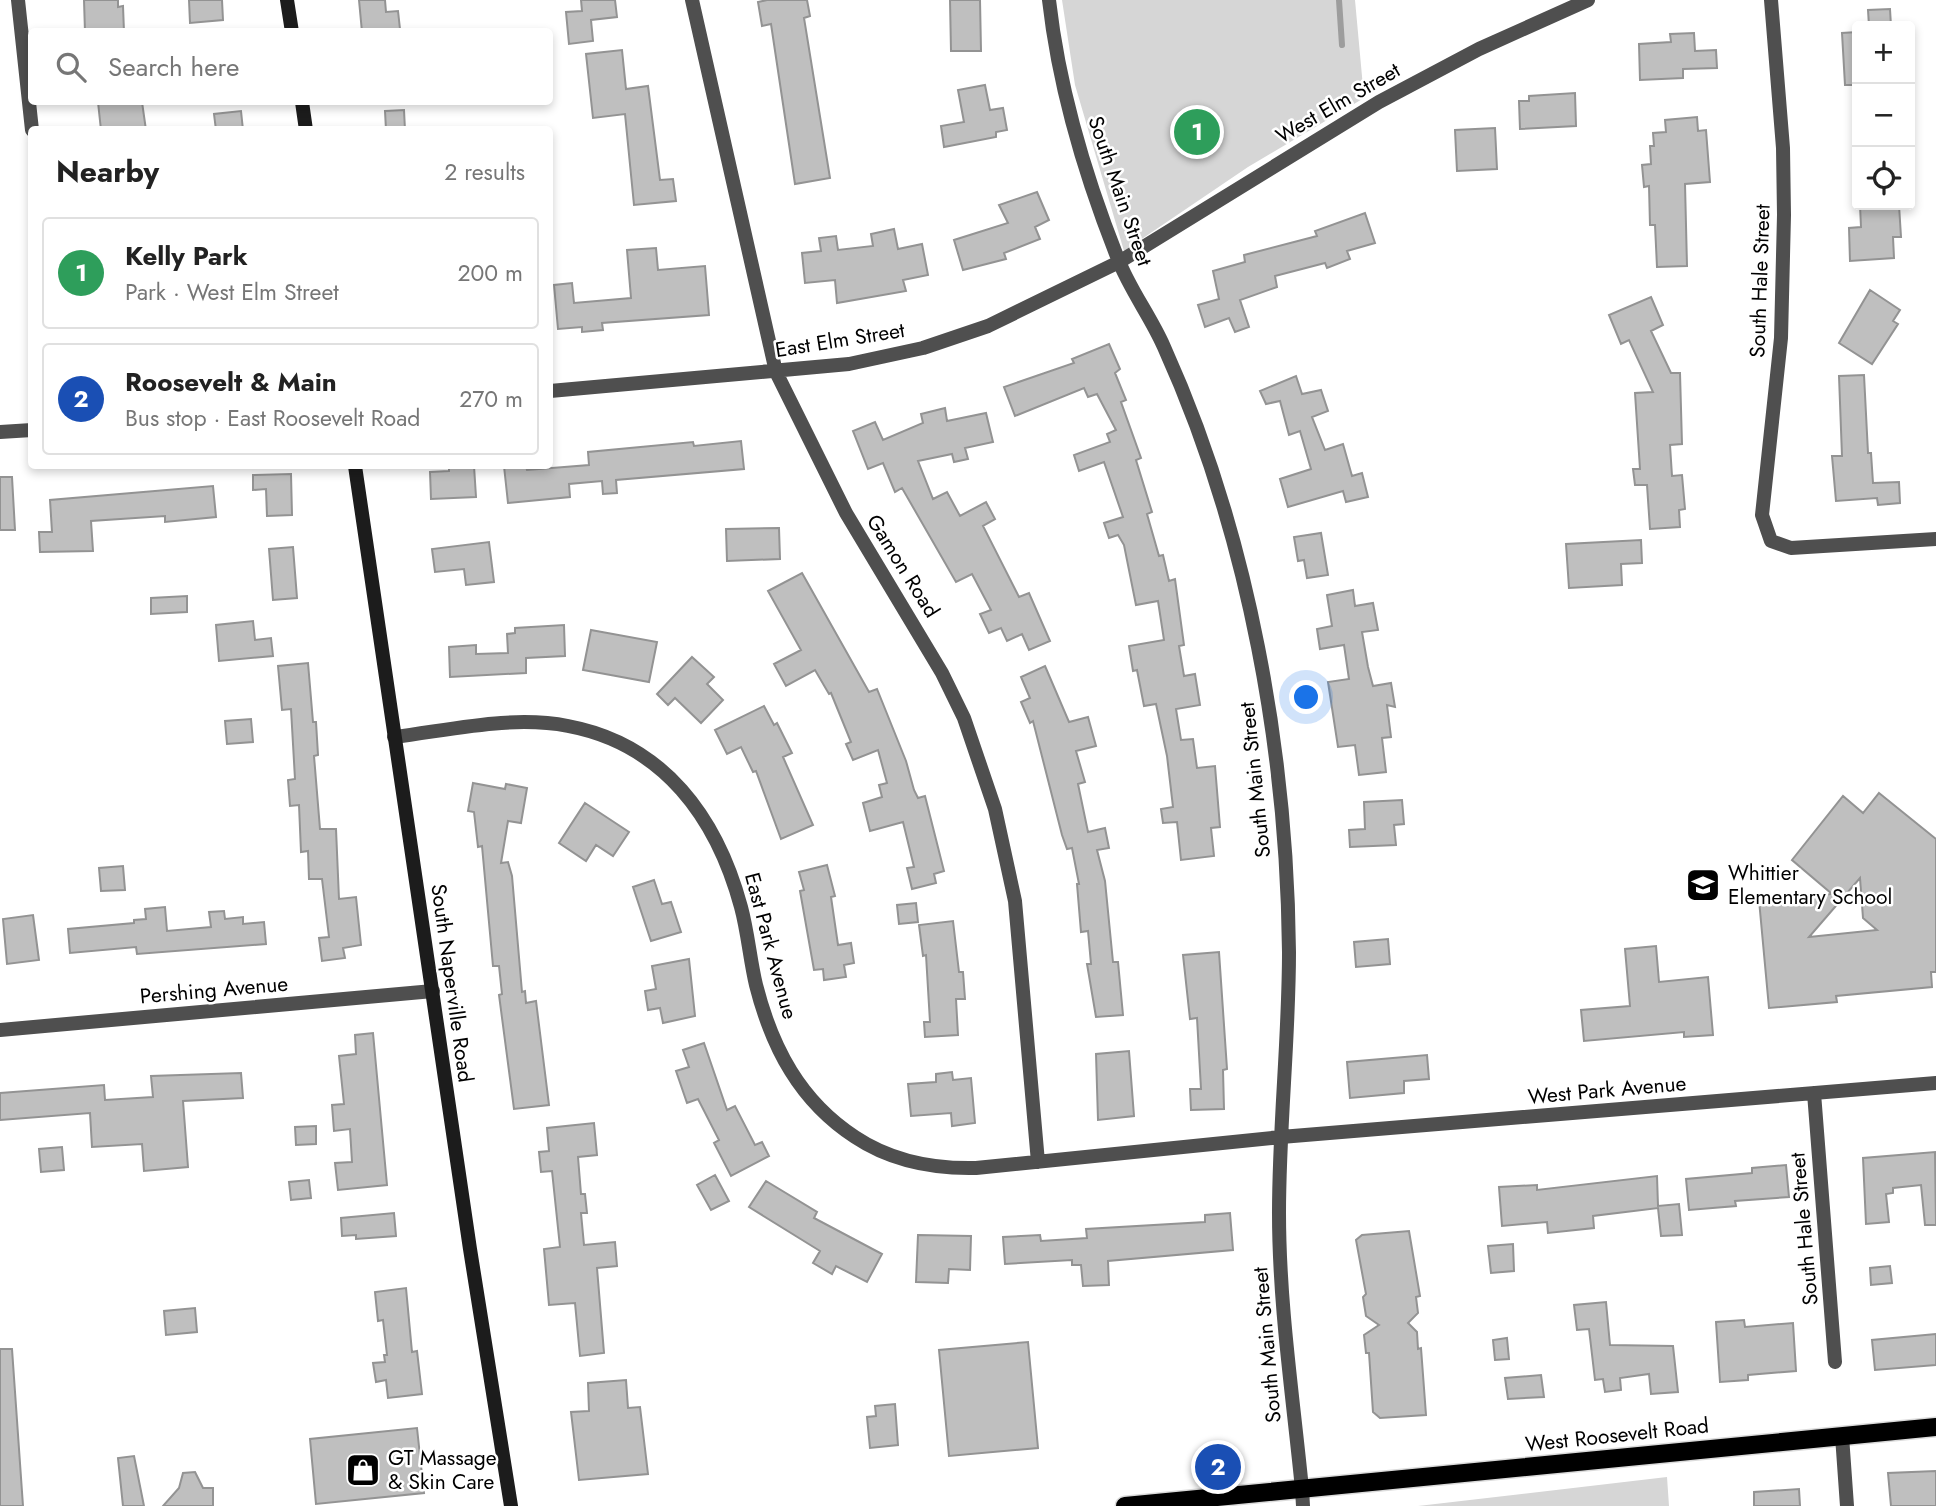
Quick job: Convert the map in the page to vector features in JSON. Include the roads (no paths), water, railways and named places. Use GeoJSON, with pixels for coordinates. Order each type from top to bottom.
{"type":"FeatureCollection","features":[{"type":"Feature","properties":{"kind":"main road"},"geometry":{"type":"LineString","coordinates":[[287,0],[291,28]]}},
{"type":"Feature","properties":{"kind":"main road"},"geometry":{"type":"LineString","coordinates":[[302,105],[305,126]]}},
{"type":"Feature","properties":{"kind":"main road","name":"South Naperville Road"},"geometry":{"type":"LineString","coordinates":[[355,469],[511,1506]]}},
{"type":"Feature","properties":{"kind":"main road","name":"West Roosevelt Road"},"geometry":{"type":"LineString","coordinates":[[1125,1506],[1302,1497],[1936,1427]]}},
{"type":"Feature","properties":{"kind":"street"},"geometry":{"type":"LineString","coordinates":[[18,0],[28,93]]}},
{"type":"Feature","properties":{"kind":"street","name":"Gamon Road"},"geometry":{"type":"LineString","coordinates":[[692,0],[776,372],[846,513],[943,673],[983,770],[1003,839],[1015,901],[1038,1162]]}},
{"type":"Feature","properties":{"kind":"street","name":"South Main Street"},"geometry":{"type":"LineString","coordinates":[[1049,0],[1062,78],[1084,166],[1119,262],[1163,345],[1201,440],[1236,553],[1267,692],[1285,848],[1289,952],[1281,1137],[1280,1255],[1302,1497]]}},
{"type":"Feature","properties":{"kind":"street","name":"West Elm Street"},"geometry":{"type":"LineString","coordinates":[[1119,262],[1209,204],[1379,102],[1479,49],[1588,0]]}},
{"type":"Feature","properties":{"kind":"street","name":"South Hale Street"},"geometry":{"type":"LineString","coordinates":[[1772,0],[1783,148],[1784,267],[1776,399],[1762,515],[1771,541],[1791,548],[1936,539]]}},
{"type":"Feature","properties":{"kind":"street"},"geometry":{"type":"LineString","coordinates":[[29,105],[32,126]]}},
{"type":"Feature","properties":{"kind":"street","name":"East Elm Street"},"geometry":{"type":"LineString","coordinates":[[553,391],[776,372],[890,356],[957,337],[1023,311],[1119,262]]}},
{"type":"Feature","properties":{"kind":"street"},"geometry":{"type":"LineString","coordinates":[[0,432],[28,430]]}},
{"type":"Feature","properties":{"kind":"street","name":"East Park Avenue"},"geometry":{"type":"LineString","coordinates":[[394,737],[503,723],[546,723],[597,733],[662,767],[693,803],[717,842],[742,910],[756,985],[769,1026],[787,1065],[826,1118],[883,1153],[932,1167],[976,1168],[1281,1137]]}},
{"type":"Feature","properties":{"kind":"street","name":"Pershing Avenue"},"geometry":{"type":"LineString","coordinates":[[0,1030],[433,991]]}},
{"type":"Feature","properties":{"kind":"street","name":"West Park Avenue"},"geometry":{"type":"LineString","coordinates":[[1281,1137],[1936,1083]]}},
{"type":"Feature","properties":{"kind":"street","name":"South Hale Street"},"geometry":{"type":"LineString","coordinates":[[1814,1093],[1835,1362]]}},
{"type":"Feature","properties":{"kind":"street"},"geometry":{"type":"LineString","coordinates":[[1842,1436],[1847,1506]]}},
{"type":"Feature","properties":{"kind":"waterway"},"geometry":{"type":"LineString","coordinates":[[1339,0],[1342,45]]}},
{"type":"Feature","properties":{"kind":"place","name":"Kelly Park"},"geometry":{"type":"Point","coordinates":[1197,132]}},
{"type":"Feature","properties":{"kind":"place","name":"Whittier Elementary School"},"geometry":{"type":"Point","coordinates":[1703,885]}},
{"type":"Feature","properties":{"kind":"place","name":"Roosevelt & Main"},"geometry":{"type":"Point","coordinates":[1218,1467]}},
{"type":"Feature","properties":{"kind":"place","name":"GT Massage & Skin Care"},"geometry":{"type":"Point","coordinates":[363,1470]}}]}
